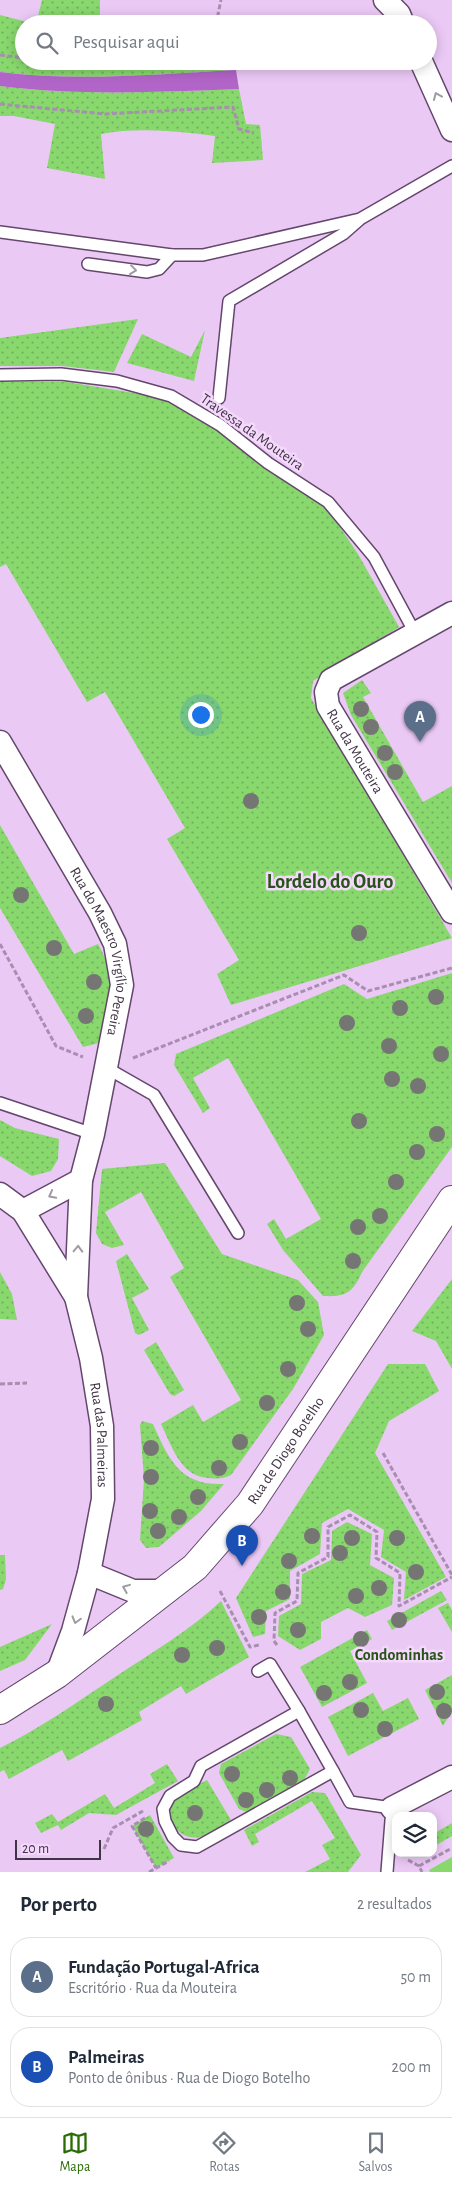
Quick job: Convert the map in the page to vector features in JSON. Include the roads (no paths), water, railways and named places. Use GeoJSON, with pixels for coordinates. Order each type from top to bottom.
{"type":"FeatureCollection","features":[{"type":"Feature","properties":{"kind":"main road","name":"Rua de Diogo Botelho"},"geometry":{"type":"LineString","coordinates":[[0,1710],[57,1674],[195,1567],[250,1504],[452,1200]]}},
{"type":"Feature","properties":{"kind":"street"},"geometry":{"type":"LineString","coordinates":[[385,0],[399,15]]}},
{"type":"Feature","properties":{"kind":"street"},"geometry":{"type":"LineString","coordinates":[[426,70],[452,130]]}},
{"type":"Feature","properties":{"kind":"street","name":"Rua da Mouteira"},"geometry":{"type":"LineString","coordinates":[[452,613],[331,680],[326,692],[328,706],[452,912]]}},
{"type":"Feature","properties":{"kind":"street","name":"Rua do Maestro Virgílio Pereira"},"geometry":{"type":"LineString","coordinates":[[0,742],[100,913],[115,944],[122,985],[93,1134],[81,1180],[76,1297]]}},
{"type":"Feature","properties":{"kind":"street"},"geometry":{"type":"LineString","coordinates":[[23,1211],[81,1180]]}},
{"type":"Feature","properties":{"kind":"street"},"geometry":{"type":"LineString","coordinates":[[0,1194],[23,1211],[76,1297]]}},
{"type":"Feature","properties":{"kind":"street","name":"Rua das Palmeiras"},"geometry":{"type":"LineString","coordinates":[[57,1674],[73,1631],[89,1573],[103,1499],[102,1426],[91,1358],[76,1297]]}},
{"type":"Feature","properties":{"kind":"street"},"geometry":{"type":"LineString","coordinates":[[89,1573],[133,1591],[165,1591]]}},
{"type":"Feature","properties":{"kind":"street"},"geometry":{"type":"LineString","coordinates":[[392,1808],[452,1778]]}},
{"type":"Feature","properties":{"kind":"lane"},"geometry":{"type":"LineString","coordinates":[[219,398],[229,301],[343,234],[360,219],[452,166]]}},
{"type":"Feature","properties":{"kind":"lane"},"geometry":{"type":"LineString","coordinates":[[0,232],[172,255],[203,255],[360,219]]}},
{"type":"Feature","properties":{"kind":"lane"},"geometry":{"type":"LineString","coordinates":[[88,264],[147,272],[160,269],[172,255]]}},
{"type":"Feature","properties":{"kind":"lane","name":"Travessa da Mouteira"},"geometry":{"type":"LineString","coordinates":[[0,375],[61,374],[117,381],[171,396],[220,425],[268,463],[328,502],[374,557],[414,633]]}},
{"type":"Feature","properties":{"kind":"lane"},"geometry":{"type":"LineString","coordinates":[[105,1067],[154,1095],[238,1233]]}},
{"type":"Feature","properties":{"kind":"lane"},"geometry":{"type":"LineString","coordinates":[[0,1103],[93,1134]]}},
{"type":"Feature","properties":{"kind":"lane"},"geometry":{"type":"LineString","coordinates":[[258,1671],[270,1664],[299,1711],[350,1802],[392,1808],[387,1872]]}},
{"type":"Feature","properties":{"kind":"lane"},"geometry":{"type":"LineString","coordinates":[[299,1711],[201,1766],[194,1781],[170,1796],[163,1809],[165,1821],[173,1837],[181,1845],[196,1847],[333,1771]]}},
{"type":"Feature","properties":{"kind":"place","name":"Fundação Portugal-Africa"},"geometry":{"type":"Point","coordinates":[420,742]}},
{"type":"Feature","properties":{"kind":"place","name":"Palmeiras"},"geometry":{"type":"Point","coordinates":[242,1566]}},
{"type":"Feature","properties":{"kind":"district","name":"Lordelo do Ouro"},"geometry":{"type":"Point","coordinates":[330,882]}},
{"type":"Feature","properties":{"kind":"district","name":"Condominhas"},"geometry":{"type":"Point","coordinates":[399,1655]}}]}
